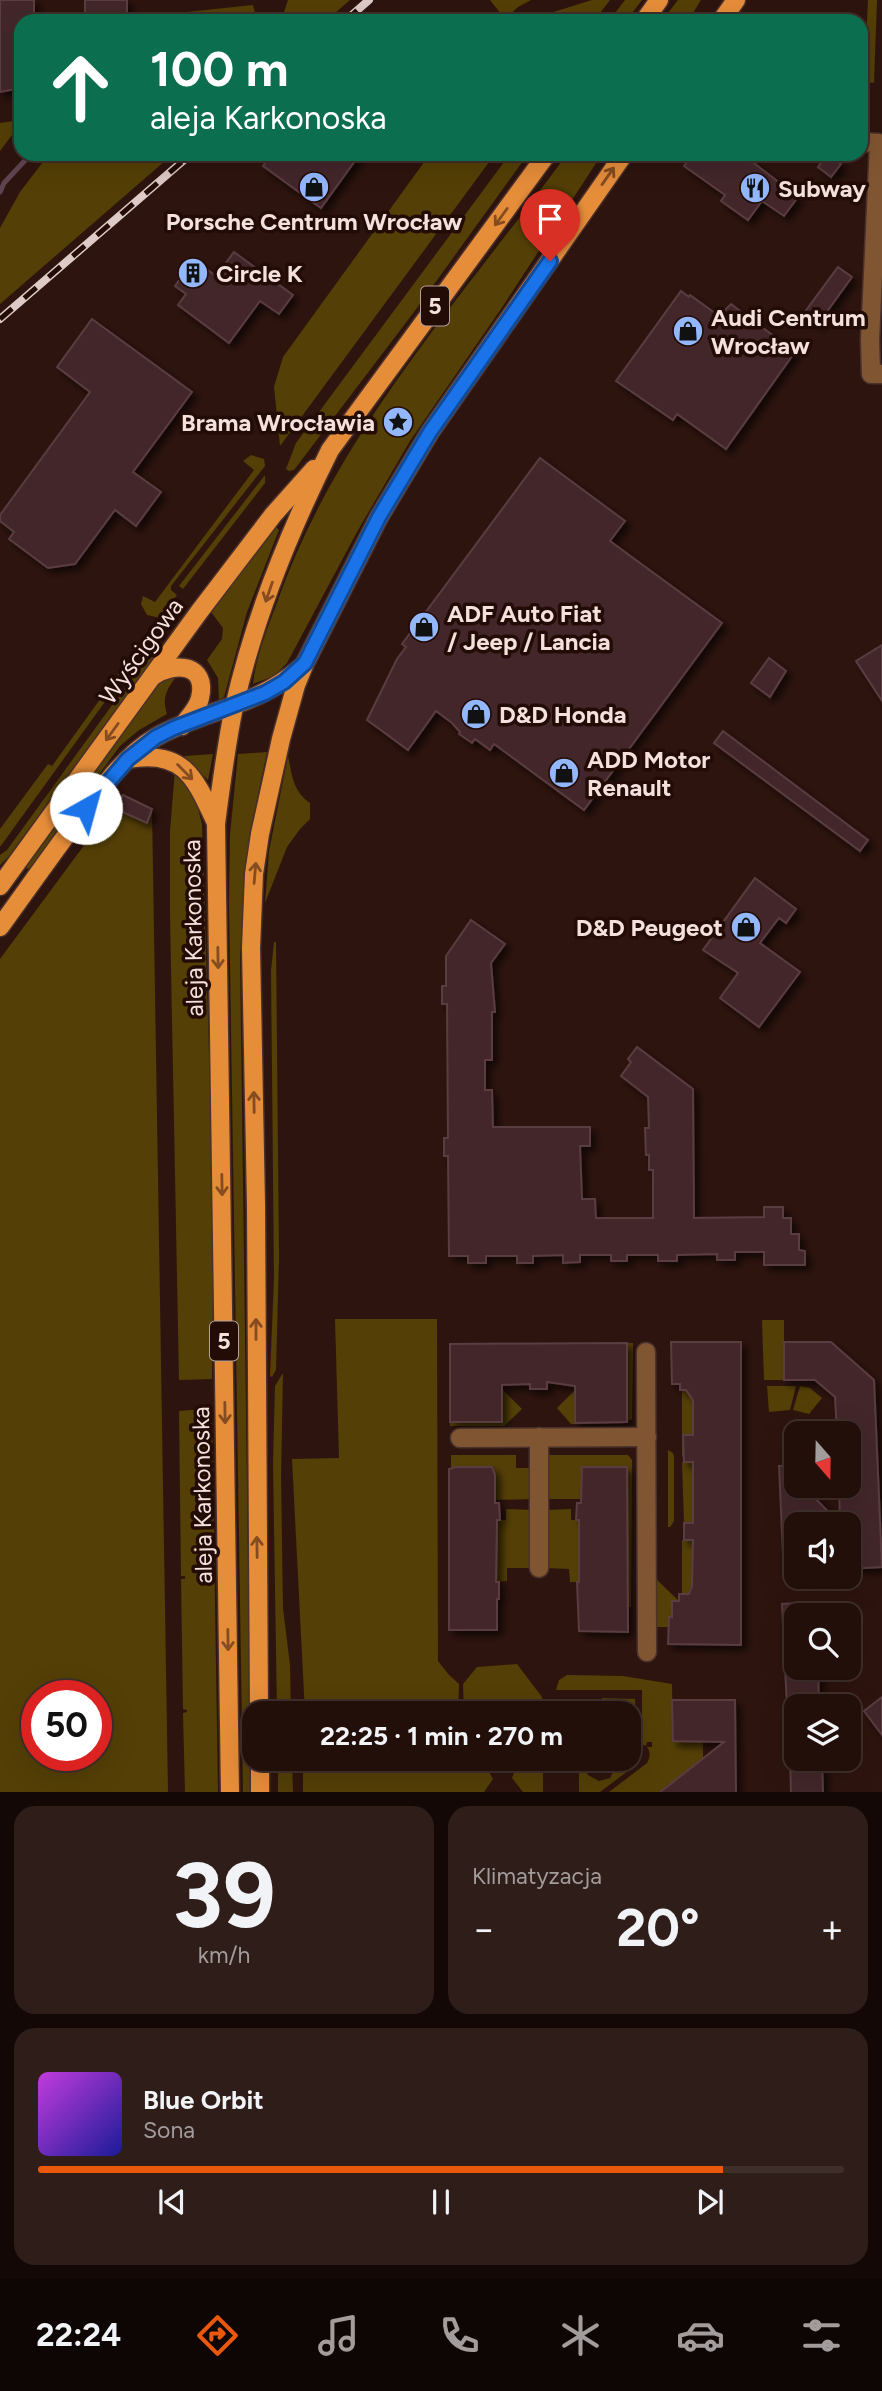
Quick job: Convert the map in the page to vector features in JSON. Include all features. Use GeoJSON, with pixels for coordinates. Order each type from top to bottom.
{"type":"FeatureCollection","features":[{"type":"Feature","properties":{"kind":"main road","name":"aleja Karkonoska"},"geometry":{"type":"LineString","coordinates":[[230,1792],[216,824],[225,753],[246,660],[271,585],[305,501],[330,450],[542,161]]}},
{"type":"Feature","properties":{"kind":"main road","name":"5"},"geometry":{"type":"LineString","coordinates":[[259,1701],[256,1205],[251,948],[254,874],[281,739],[305,663],[379,517],[430,432],[619,161]]}},
{"type":"Feature","properties":{"kind":"main road","name":"Wyścigowa"},"geometry":{"type":"LineString","coordinates":[[0,886],[273,515],[330,450]]}},
{"type":"Feature","properties":{"kind":"main road"},"geometry":{"type":"LineString","coordinates":[[0,927],[102,786],[128,759],[156,737],[275,688],[305,663]]}},
{"type":"Feature","properties":{"kind":"main road"},"geometry":{"type":"LineString","coordinates":[[152,677],[162,670],[175,667],[191,670],[197,676],[201,690],[200,700],[182,726]]}},
{"type":"Feature","properties":{"kind":"main road"},"geometry":{"type":"LineString","coordinates":[[128,759],[146,756],[173,761],[184,769],[195,782],[216,824]]}},
{"type":"Feature","properties":{"kind":"main road"},"geometry":{"type":"LineString","coordinates":[[260,1771],[260,1792]]}},
{"type":"Feature","properties":{"kind":"street"},"geometry":{"type":"LineString","coordinates":[[868,142],[878,143],[871,374],[882,374]]}},
{"type":"Feature","properties":{"kind":"street"},"geometry":{"type":"LineString","coordinates":[[646,1352],[647,1652]]}},
{"type":"Feature","properties":{"kind":"street"},"geometry":{"type":"LineString","coordinates":[[539,1437],[540,1569]]}},
{"type":"Feature","properties":{"kind":"street"},"geometry":{"type":"LineString","coordinates":[[460,1438],[647,1437]]}},
{"type":"Feature","properties":{"kind":"shaded area"},"geometry":{"type":"Polygon","coordinates":[[[288,0],[350,0],[334,14],[283,14],[288,0]]]}},
{"type":"Feature","properties":{"kind":"shaded area"},"geometry":{"type":"Polygon","coordinates":[[[490,0],[531,0],[510,14],[501,14],[490,0]]]}},
{"type":"Feature","properties":{"kind":"shaded area"},"geometry":{"type":"Polygon","coordinates":[[[592,0],[610,0],[599,14],[547,14],[592,0]]]}},
{"type":"Feature","properties":{"kind":"shaded area"},"geometry":{"type":"Polygon","coordinates":[[[625,0],[642,0],[631,14],[614,14],[625,0]]]}},
{"type":"Feature","properties":{"kind":"shaded area"},"geometry":{"type":"Polygon","coordinates":[[[678,0],[701,0],[692,14],[667,14],[678,0]]]}},
{"type":"Feature","properties":{"kind":"shaded area"},"geometry":{"type":"Polygon","coordinates":[[[868,0],[877,0],[874,83],[868,82],[868,0]]]}},
{"type":"Feature","properties":{"kind":"shaded area"},"geometry":{"type":"Polygon","coordinates":[[[253,5],[255,14],[184,14],[253,5]]]}},
{"type":"Feature","properties":{"kind":"shaded area"},"geometry":{"type":"Polygon","coordinates":[[[14,121],[14,132],[0,151],[0,123],[14,121]]]}},
{"type":"Feature","properties":{"kind":"shaded area"},"geometry":{"type":"Polygon","coordinates":[[[44,161],[165,161],[0,304],[0,228],[20,192],[44,161]]]}},
{"type":"Feature","properties":{"kind":"shaded area"},"geometry":{"type":"Polygon","coordinates":[[[425,161],[490,161],[280,446],[274,387],[283,357],[425,161]]]}},
{"type":"Feature","properties":{"kind":"shaded area"},"geometry":{"type":"Polygon","coordinates":[[[505,161],[523,161],[414,312],[294,470],[289,471],[286,469],[296,443],[505,161]]]}},
{"type":"Feature","properties":{"kind":"shaded area"},"geometry":{"type":"Polygon","coordinates":[[[562,161],[597,161],[503,306],[410,441],[357,532],[287,663],[274,676],[253,684],[260,651],[279,597],[304,536],[335,477],[407,366],[562,161]]]}},
{"type":"Feature","properties":{"kind":"shaded area"},"geometry":{"type":"Polygon","coordinates":[[[251,455],[264,459],[265,466],[171,586],[171,590],[177,595],[161,618],[147,615],[141,604],[143,596],[155,602],[254,470],[243,461],[251,455]]]}},
{"type":"Feature","properties":{"kind":"shaded area"},"geometry":{"type":"Polygon","coordinates":[[[265,475],[265,483],[183,589],[179,586],[265,475]]]}},
{"type":"Feature","properties":{"kind":"shaded area"},"geometry":{"type":"Polygon","coordinates":[[[276,527],[279,530],[247,612],[224,697],[219,700],[218,678],[207,660],[222,639],[223,628],[211,612],[276,527]]]}},
{"type":"Feature","properties":{"kind":"shaded area"},"geometry":{"type":"Polygon","coordinates":[[[147,634],[151,638],[0,847],[0,829],[48,764],[52,766],[147,634]]]}},
{"type":"Feature","properties":{"kind":"shaded area"},"geometry":{"type":"Polygon","coordinates":[[[160,639],[161,647],[0,865],[0,855],[7,850],[160,639]]]}},
{"type":"Feature","properties":{"kind":"shaded area"},"geometry":{"type":"Polygon","coordinates":[[[175,678],[166,695],[167,714],[139,730],[120,746],[27,869],[156,687],[161,681],[175,678]]]}},
{"type":"Feature","properties":{"kind":"shaded area"},"geometry":{"type":"Polygon","coordinates":[[[267,752],[249,837],[240,956],[250,1701],[242,1701],[242,1729],[229,901],[230,834],[238,754],[267,752]]]}},
{"type":"Feature","properties":{"kind":"shaded area"},"geometry":{"type":"Polygon","coordinates":[[[213,754],[208,780],[184,757],[185,756],[213,754]]]}},
{"type":"Feature","properties":{"kind":"shaded area"},"geometry":{"type":"Polygon","coordinates":[[[288,756],[296,787],[310,803],[310,819],[287,847],[265,903],[269,851],[288,756]]]}},
{"type":"Feature","properties":{"kind":"shaded area"},"geometry":{"type":"Polygon","coordinates":[[[175,770],[194,794],[202,824],[214,1216],[212,1379],[179,1380],[170,916],[170,831],[175,770]]]}},
{"type":"Feature","properties":{"kind":"shaded area"},"geometry":{"type":"Polygon","coordinates":[[[122,794],[152,809],[168,1792],[0,1792],[0,959],[122,794]]]}},
{"type":"Feature","properties":{"kind":"shaded area"},"geometry":{"type":"Polygon","coordinates":[[[274,942],[279,1258],[276,1370],[272,1377],[274,1278],[271,971],[274,942]]]}},
{"type":"Feature","properties":{"kind":"shaded area"},"geometry":{"type":"Polygon","coordinates":[[[335,1319],[437,1319],[438,1661],[459,1684],[458,1701],[304,1701],[292,1459],[339,1458],[335,1319]]]}},
{"type":"Feature","properties":{"kind":"shaded area"},"geometry":{"type":"Polygon","coordinates":[[[762,1320],[784,1320],[784,1380],[764,1380],[762,1320]]]}},
{"type":"Feature","properties":{"kind":"shaded area"},"geometry":{"type":"Polygon","coordinates":[[[627,1343],[633,1343],[632,1419],[627,1422],[627,1343]]]}},
{"type":"Feature","properties":{"kind":"shaded area"},"geometry":{"type":"Polygon","coordinates":[[[283,1373],[283,1608],[290,1665],[291,1701],[277,1701],[273,1463],[275,1386],[283,1373]]]}},
{"type":"Feature","properties":{"kind":"shaded area"},"geometry":{"type":"Polygon","coordinates":[[[767,1386],[796,1386],[790,1410],[769,1412],[767,1386]]]}},
{"type":"Feature","properties":{"kind":"shaded area"},"geometry":{"type":"Polygon","coordinates":[[[800,1386],[810,1388],[822,1398],[809,1414],[793,1410],[800,1386]]]}},
{"type":"Feature","properties":{"kind":"shaded area"},"geometry":{"type":"Polygon","coordinates":[[[500,1387],[522,1409],[504,1426],[450,1426],[450,1422],[501,1421],[500,1387]]]}},
{"type":"Feature","properties":{"kind":"shaded area"},"geometry":{"type":"Polygon","coordinates":[[[577,1388],[575,1421],[626,1422],[571,1424],[557,1408],[577,1388]]]}},
{"type":"Feature","properties":{"kind":"shaded area"},"geometry":{"type":"Polygon","coordinates":[[[682,1390],[691,1390],[695,1424],[695,1444],[684,1457],[682,1456],[682,1390]]]}},
{"type":"Feature","properties":{"kind":"shaded area"},"geometry":{"type":"Polygon","coordinates":[[[204,1404],[212,1413],[218,1792],[185,1792],[183,1713],[187,1710],[183,1709],[181,1579],[185,1579],[185,1576],[181,1576],[179,1411],[204,1409],[204,1404]]]}},
{"type":"Feature","properties":{"kind":"shaded area"},"geometry":{"type":"Polygon","coordinates":[[[668,1450],[674,1457],[674,1521],[670,1527],[668,1527],[668,1450]]]}},
{"type":"Feature","properties":{"kind":"shaded area"},"geometry":{"type":"Polygon","coordinates":[[[451,1455],[516,1455],[516,1468],[533,1468],[532,1499],[495,1500],[494,1467],[465,1471],[465,1467],[451,1467],[451,1455]]]}},
{"type":"Feature","properties":{"kind":"shaded area"},"geometry":{"type":"Polygon","coordinates":[[[547,1455],[628,1455],[632,1460],[631,1607],[626,1607],[626,1468],[583,1467],[581,1499],[545,1499],[547,1455]]]}},
{"type":"Feature","properties":{"kind":"shaded area"},"geometry":{"type":"Polygon","coordinates":[[[682,1462],[694,1462],[694,1523],[684,1523],[682,1462]]]}},
{"type":"Feature","properties":{"kind":"shaded area"},"geometry":{"type":"Polygon","coordinates":[[[506,1509],[533,1510],[533,1568],[507,1568],[507,1581],[495,1582],[495,1520],[506,1520],[506,1509]]]}},
{"type":"Feature","properties":{"kind":"shaded area"},"geometry":{"type":"Polygon","coordinates":[[[571,1509],[571,1520],[581,1520],[581,1582],[570,1582],[569,1569],[545,1568],[545,1510],[571,1509]]]}},
{"type":"Feature","properties":{"kind":"shaded area"},"geometry":{"type":"Polygon","coordinates":[[[682,1540],[694,1540],[694,1586],[690,1587],[690,1594],[682,1594],[682,1540]]]}},
{"type":"Feature","properties":{"kind":"shaded area"},"geometry":{"type":"Polygon","coordinates":[[[654,1577],[679,1601],[672,1601],[669,1627],[655,1627],[654,1577]]]}},
{"type":"Feature","properties":{"kind":"shaded area"},"geometry":{"type":"Polygon","coordinates":[[[517,1664],[542,1701],[464,1701],[463,1684],[477,1667],[517,1664]]]}},
{"type":"Feature","properties":{"kind":"shaded area"},"geometry":{"type":"Polygon","coordinates":[[[567,1675],[623,1676],[672,1684],[673,1741],[703,1741],[703,1758],[659,1792],[609,1792],[637,1771],[641,1771],[649,1759],[647,1747],[652,1747],[652,1742],[647,1742],[646,1746],[642,1744],[642,1690],[556,1690],[559,1680],[567,1675]]]}},
{"type":"Feature","properties":{"kind":"shaded area"},"geometry":{"type":"Polygon","coordinates":[[[602,1698],[635,1699],[635,1701],[602,1701],[602,1698]]]}},
{"type":"Feature","properties":{"kind":"shaded area"},"geometry":{"type":"Polygon","coordinates":[[[243,1771],[251,1771],[251,1792],[243,1792],[243,1771]]]}},
{"type":"Feature","properties":{"kind":"shaded area"},"geometry":{"type":"Polygon","coordinates":[[[278,1771],[292,1771],[293,1792],[278,1792],[278,1771]]]}},
{"type":"Feature","properties":{"kind":"shaded area"},"geometry":{"type":"Polygon","coordinates":[[[304,1771],[489,1771],[493,1779],[484,1792],[303,1792],[304,1771]]]}},
{"type":"Feature","properties":{"kind":"shaded area"},"geometry":{"type":"Polygon","coordinates":[[[515,1771],[543,1771],[543,1792],[523,1792],[512,1778],[515,1771]]]}},
{"type":"Feature","properties":{"kind":"shaded area"},"geometry":{"type":"Polygon","coordinates":[[[579,1771],[586,1771],[599,1781],[610,1778],[614,1771],[628,1771],[600,1792],[579,1792],[579,1771]]]}},
{"type":"Feature","properties":{"kind":"building"},"geometry":{"type":"Polygon","coordinates":[[[0,0],[34,0],[34,14],[14,14],[14,89],[0,92],[0,0]]]}},
{"type":"Feature","properties":{"kind":"building"},"geometry":{"type":"Polygon","coordinates":[[[85,0],[127,0],[127,14],[85,14],[85,0]]]}},
{"type":"Feature","properties":{"kind":"building","name":"Porsche Centrum Wrocław"},"geometry":{"type":"Polygon","coordinates":[[[266,161],[355,161],[321,208],[263,166],[266,161]]]}},
{"type":"Feature","properties":{"kind":"building"},"geometry":{"type":"Polygon","coordinates":[[[688,161],[751,161],[798,197],[784,216],[762,201],[748,220],[721,201],[725,195],[684,166],[688,161]]]}},
{"type":"Feature","properties":{"kind":"building"},"geometry":{"type":"Polygon","coordinates":[[[822,161],[837,161],[841,164],[831,177],[818,167],[822,161]]]}},
{"type":"Feature","properties":{"kind":"building"},"geometry":{"type":"Polygon","coordinates":[[[234,252],[293,295],[279,314],[260,301],[229,343],[178,305],[186,294],[175,286],[194,260],[216,276],[234,252]]]}},
{"type":"Feature","properties":{"kind":"building"},"geometry":{"type":"Polygon","coordinates":[[[838,267],[852,277],[818,324],[804,313],[838,267]]]}},
{"type":"Feature","properties":{"kind":"building"},"geometry":{"type":"Polygon","coordinates":[[[681,291],[719,316],[731,304],[795,352],[726,449],[677,414],[673,420],[616,381],[681,291]]]}},
{"type":"Feature","properties":{"kind":"building"},"geometry":{"type":"Polygon","coordinates":[[[92,319],[192,392],[133,472],[161,492],[136,526],[115,510],[75,564],[48,568],[9,539],[14,532],[0,521],[0,515],[90,392],[57,367],[92,319]]]}},
{"type":"Feature","properties":{"kind":"building"},"geometry":{"type":"Polygon","coordinates":[[[540,458],[625,521],[610,541],[722,623],[584,810],[494,744],[490,750],[475,739],[472,743],[436,711],[408,750],[367,720],[397,659],[406,647],[402,644],[540,458]]]}},
{"type":"Feature","properties":{"kind":"building"},"geometry":{"type":"Polygon","coordinates":[[[882,645],[882,701],[856,661],[882,645]]]}},
{"type":"Feature","properties":{"kind":"building"},"geometry":{"type":"Polygon","coordinates":[[[769,658],[786,671],[770,697],[751,683],[769,658]]]}},
{"type":"Feature","properties":{"kind":"building"},"geometry":{"type":"Polygon","coordinates":[[[723,731],[868,840],[860,851],[714,743],[723,731]]]}},
{"type":"Feature","properties":{"kind":"building"},"geometry":{"type":"Polygon","coordinates":[[[123,795],[152,809],[147,823],[116,809],[123,795]]]}},
{"type":"Feature","properties":{"kind":"building"},"geometry":{"type":"Polygon","coordinates":[[[755,878],[796,909],[786,923],[779,918],[760,943],[800,972],[759,1027],[720,998],[738,973],[703,950],[755,878]]]}},
{"type":"Feature","properties":{"kind":"building"},"geometry":{"type":"Polygon","coordinates":[[[471,920],[505,944],[491,963],[495,1012],[492,1012],[492,1060],[485,1060],[485,1090],[492,1090],[493,1127],[590,1127],[590,1146],[580,1146],[582,1199],[595,1199],[596,1218],[653,1218],[653,1170],[649,1170],[649,1155],[646,1155],[648,1097],[621,1076],[637,1047],[693,1089],[694,1218],[764,1217],[764,1207],[783,1207],[783,1218],[791,1218],[791,1234],[799,1234],[799,1250],[805,1251],[805,1265],[764,1265],[764,1252],[735,1252],[735,1260],[717,1260],[717,1254],[677,1255],[677,1261],[658,1261],[658,1255],[627,1255],[627,1261],[611,1261],[611,1255],[580,1255],[580,1262],[563,1263],[563,1255],[533,1256],[533,1263],[517,1263],[517,1256],[486,1256],[486,1263],[468,1263],[468,1256],[449,1256],[448,1156],[444,1156],[444,1138],[448,1138],[447,1004],[442,1004],[442,986],[446,986],[446,956],[471,920]]]}},
{"type":"Feature","properties":{"kind":"building"},"geometry":{"type":"Polygon","coordinates":[[[671,1342],[741,1342],[741,1645],[668,1644],[672,1601],[679,1601],[679,1594],[689,1594],[692,1586],[693,1540],[684,1540],[684,1523],[693,1523],[693,1462],[684,1462],[683,1435],[693,1435],[693,1400],[686,1390],[680,1390],[680,1384],[672,1384],[671,1342]]]}},
{"type":"Feature","properties":{"kind":"building"},"geometry":{"type":"Polygon","coordinates":[[[784,1342],[831,1342],[874,1380],[882,1567],[861,1568],[861,1512],[840,1512],[839,1498],[861,1498],[861,1421],[836,1421],[835,1397],[815,1380],[784,1380],[784,1342]]]}},
{"type":"Feature","properties":{"kind":"building"},"geometry":{"type":"Polygon","coordinates":[[[627,1343],[627,1422],[575,1423],[575,1386],[547,1382],[547,1389],[530,1389],[530,1384],[502,1385],[502,1422],[450,1422],[450,1344],[627,1343]]]}},
{"type":"Feature","properties":{"kind":"building"},"geometry":{"type":"Polygon","coordinates":[[[779,1466],[784,1466],[784,1498],[815,1498],[828,1512],[784,1512],[784,1577],[779,1466]]]}},
{"type":"Feature","properties":{"kind":"building"},"geometry":{"type":"Polygon","coordinates":[[[492,1467],[495,1475],[495,1503],[499,1503],[500,1520],[497,1520],[497,1630],[449,1630],[449,1469],[492,1467]]]}},
{"type":"Feature","properties":{"kind":"building"},"geometry":{"type":"Polygon","coordinates":[[[582,1467],[627,1467],[628,1632],[579,1631],[579,1520],[576,1520],[577,1503],[581,1503],[582,1467]]]}},
{"type":"Feature","properties":{"kind":"building"},"geometry":{"type":"Polygon","coordinates":[[[782,1604],[784,1604],[784,1646],[782,1604]]]}},
{"type":"Feature","properties":{"kind":"building"},"geometry":{"type":"Polygon","coordinates":[[[786,1680],[818,1680],[819,1694],[786,1694],[786,1680]]]}},
{"type":"Feature","properties":{"kind":"building"},"geometry":{"type":"Polygon","coordinates":[[[882,1697],[882,1735],[864,1711],[882,1697]]]}},
{"type":"Feature","properties":{"kind":"building"},"geometry":{"type":"Polygon","coordinates":[[[672,1700],[735,1700],[736,1792],[660,1792],[724,1742],[673,1741],[672,1700]]]}},
{"type":"Feature","properties":{"kind":"building"},"geometry":{"type":"Polygon","coordinates":[[[790,1771],[822,1771],[823,1792],[791,1792],[790,1771]]]}},
{"type":"Feature","properties":{"kind":"waterway"},"geometry":{"type":"LineString","coordinates":[[0,192],[4,183],[24,161]]}},
{"type":"Feature","properties":{"kind":"railway"},"geometry":{"type":"LineString","coordinates":[[353,14],[369,0]]}},
{"type":"Feature","properties":{"kind":"railway"},"geometry":{"type":"LineString","coordinates":[[0,319],[183,161]]}},
{"type":"Feature","properties":{"kind":"place","name":"Porsche Centrum Wrocław"},"geometry":{"type":"Point","coordinates":[314,187]}},
{"type":"Feature","properties":{"kind":"place","name":"Subway"},"geometry":{"type":"Point","coordinates":[755,188]}},
{"type":"Feature","properties":{"kind":"place","name":"Circle K"},"geometry":{"type":"Point","coordinates":[193,273]}},
{"type":"Feature","properties":{"kind":"place","name":"Audi Centrum Wrocław"},"geometry":{"type":"Point","coordinates":[688,331]}},
{"type":"Feature","properties":{"kind":"place","name":"Brama Wrocławia"},"geometry":{"type":"Point","coordinates":[398,422]}},
{"type":"Feature","properties":{"kind":"place","name":"ADF Auto Fiat / Jeep / Lancia"},"geometry":{"type":"Point","coordinates":[424,627]}},
{"type":"Feature","properties":{"kind":"place","name":"D&D Honda"},"geometry":{"type":"Point","coordinates":[476,714]}},
{"type":"Feature","properties":{"kind":"place","name":"ADD Motor Renault"},"geometry":{"type":"Point","coordinates":[564,773]}},
{"type":"Feature","properties":{"kind":"place","name":"D&D Peugeot"},"geometry":{"type":"Point","coordinates":[746,927]}},
{"type":"Feature","properties":{"kind":"route"},"geometry":{"type":"LineString","coordinates":[[86,808],[102,786],[128,759],[156,737],[265,693],[284,682],[305,663],[379,517],[430,432],[550,261]]}}]}
